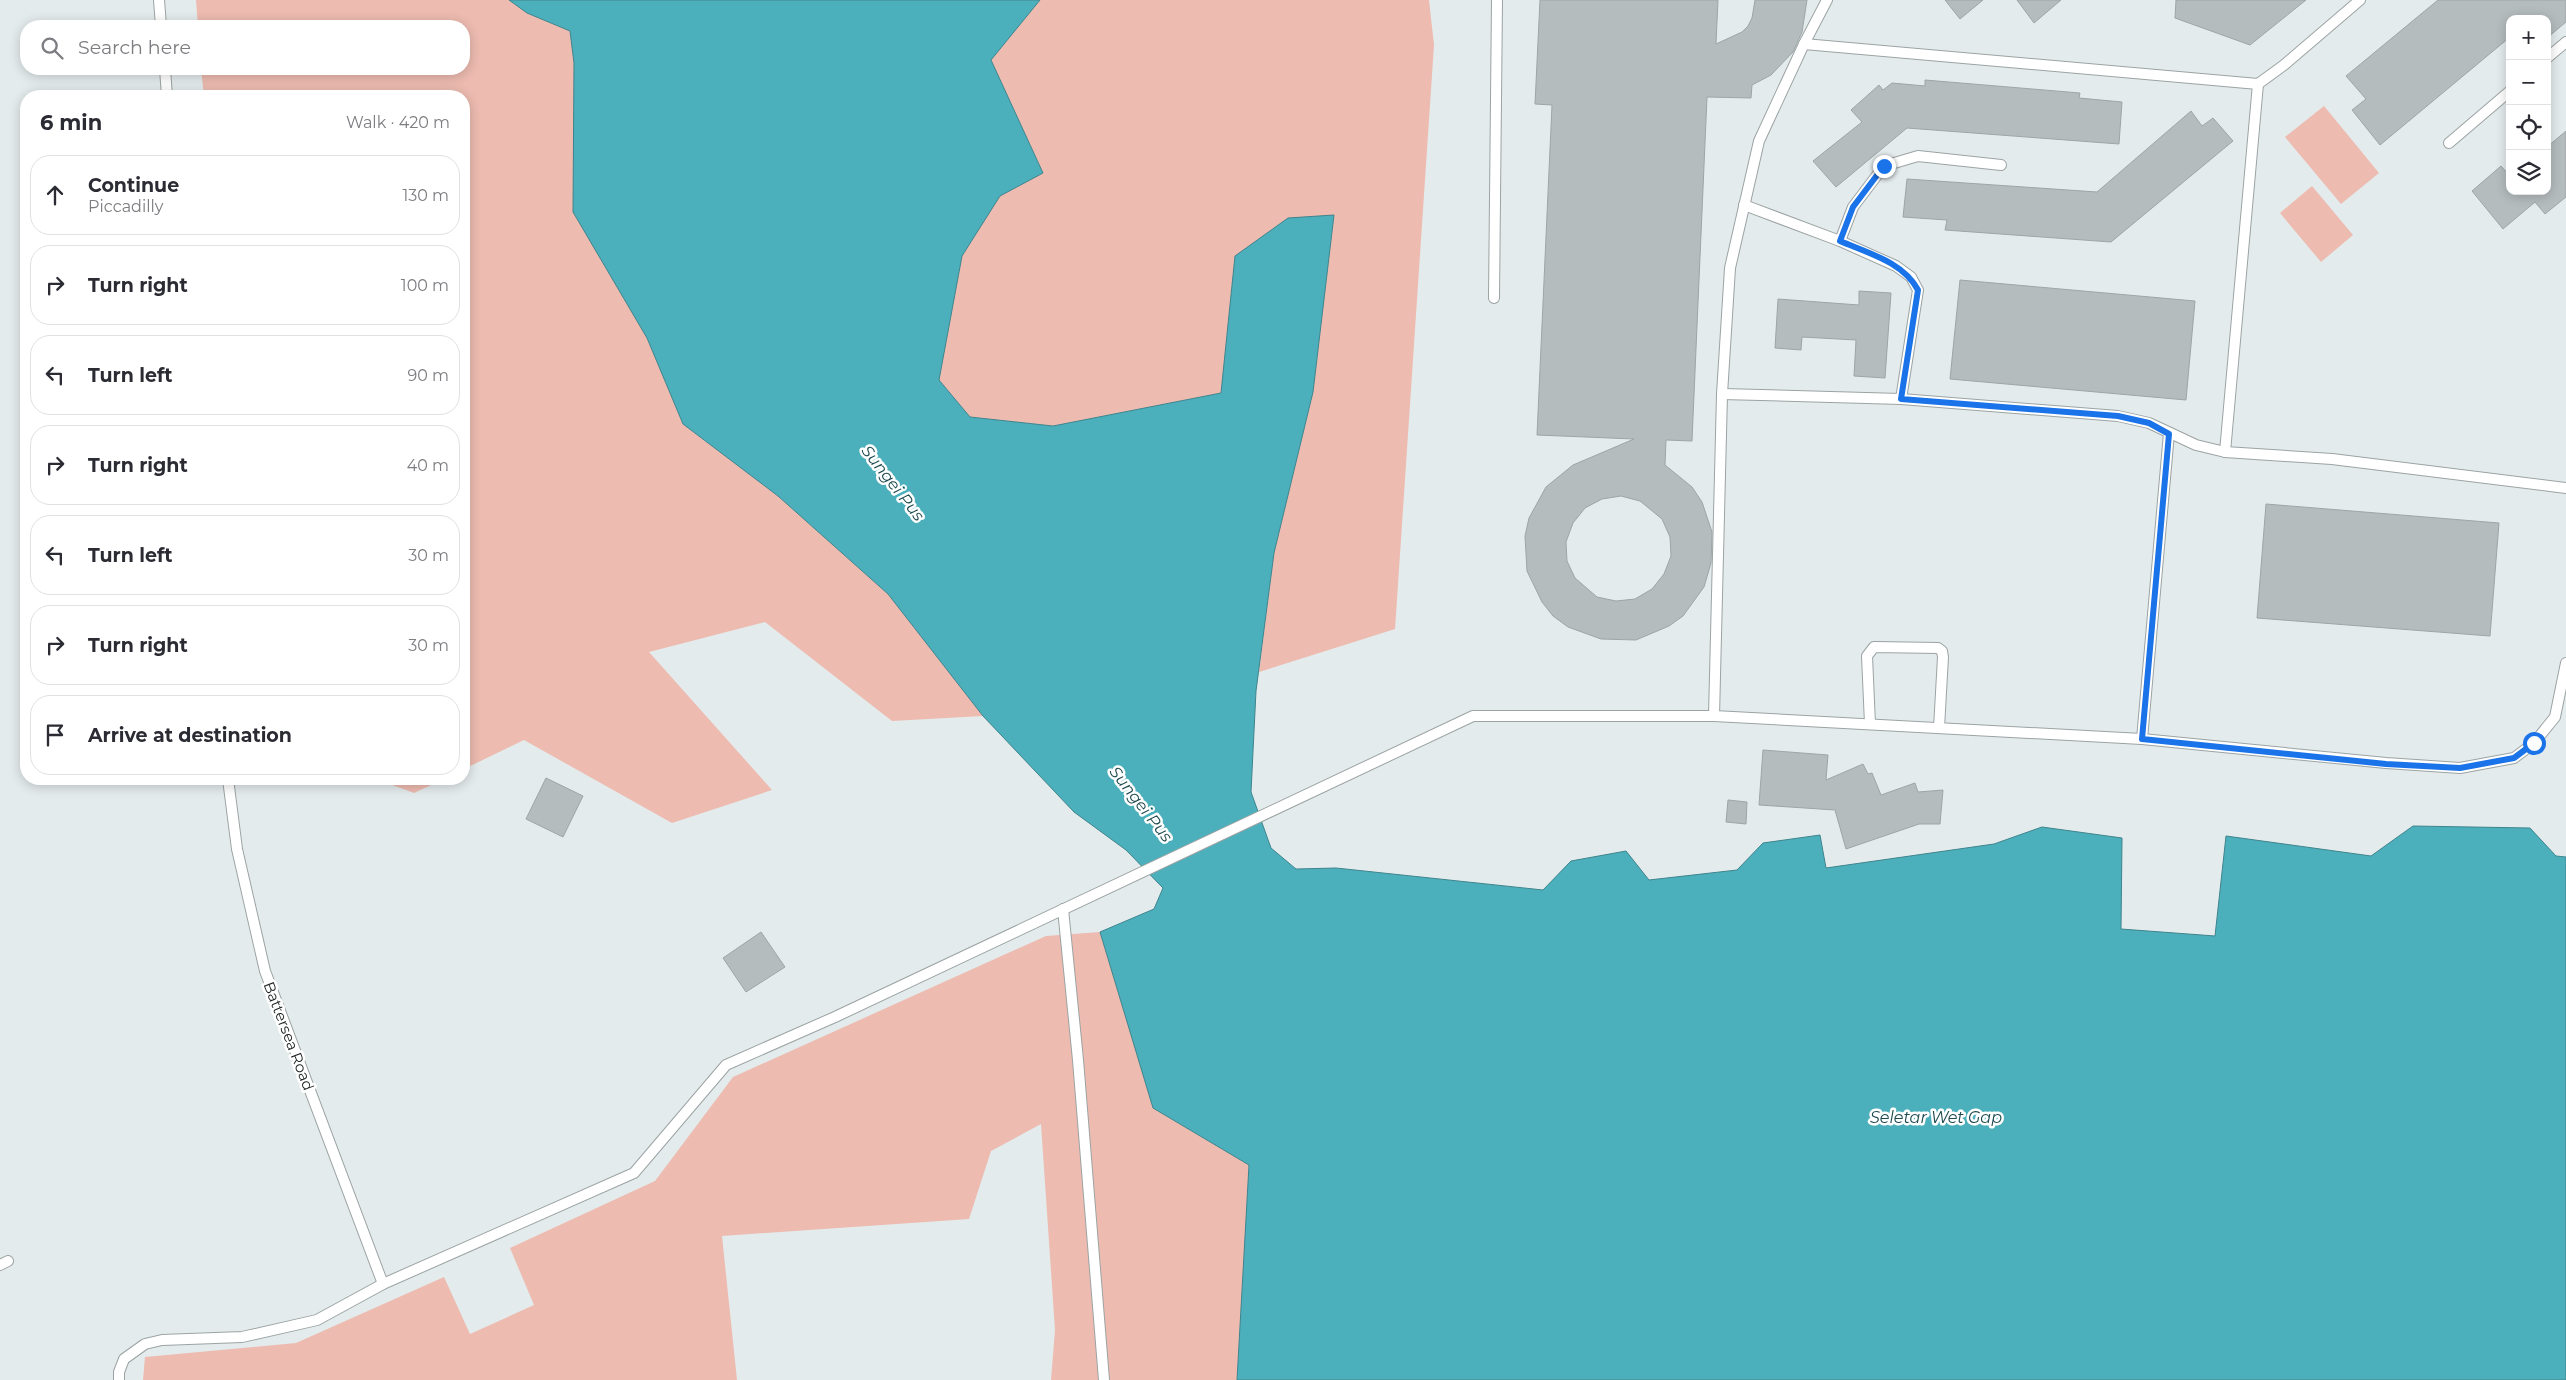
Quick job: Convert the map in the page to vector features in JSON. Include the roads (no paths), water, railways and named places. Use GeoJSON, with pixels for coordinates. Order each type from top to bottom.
{"type":"FeatureCollection","features":[{"type":"Feature","properties":{"kind":"lane"},"geometry":{"type":"LineString","coordinates":[[159,0],[161,20]]}},
{"type":"Feature","properties":{"kind":"lane"},"geometry":{"type":"LineString","coordinates":[[1494,298],[1497,0]]}},
{"type":"Feature","properties":{"kind":"lane"},"geometry":{"type":"LineString","coordinates":[[1714,716],[1722,394],[1730,268],[1759,141],[1804,44],[1827,0]]}},
{"type":"Feature","properties":{"kind":"lane"},"geometry":{"type":"LineString","coordinates":[[1804,44],[2258,84],[2284,65],[2360,0]]}},
{"type":"Feature","properties":{"kind":"lane"},"geometry":{"type":"LineString","coordinates":[[2551,55],[2566,42]]}},
{"type":"Feature","properties":{"kind":"lane"},"geometry":{"type":"LineString","coordinates":[[165,75],[167,90]]}},
{"type":"Feature","properties":{"kind":"lane"},"geometry":{"type":"LineString","coordinates":[[2225,452],[2258,84]]}},
{"type":"Feature","properties":{"kind":"lane"},"geometry":{"type":"LineString","coordinates":[[2449,144],[2506,94]]}},
{"type":"Feature","properties":{"kind":"lane"},"geometry":{"type":"LineString","coordinates":[[1840,241],[1853,207],[1884,166],[1918,156],[2001,165]]}},
{"type":"Feature","properties":{"kind":"lane"},"geometry":{"type":"LineString","coordinates":[[1744,205],[1840,241],[1896,266],[1911,277],[1918,290],[1901,399]]}},
{"type":"Feature","properties":{"kind":"lane"},"geometry":{"type":"LineString","coordinates":[[1722,394],[1901,399],[2118,416],[2149,423],[2196,446],[2225,452],[2332,459],[2566,488]]}},
{"type":"Feature","properties":{"kind":"lane"},"geometry":{"type":"LineString","coordinates":[[2142,739],[2169,434]]}},
{"type":"Feature","properties":{"kind":"lane"},"geometry":{"type":"LineString","coordinates":[[1870,724],[1867,656],[1869,650],[1874,647],[1938,648],[1942,651],[1943,657],[1939,728]]}},
{"type":"Feature","properties":{"kind":"lane"},"geometry":{"type":"LineString","coordinates":[[119,1380],[118,1372],[124,1359],[145,1344],[162,1340],[242,1337],[317,1320],[383,1284],[634,1173],[726,1065],[835,1017],[1473,716],[1714,716],[1870,724],[2142,739],[2386,764],[2460,768],[2514,758],[2534,743],[2556,717],[2566,663]]}},
{"type":"Feature","properties":{"kind":"lane","name":"Battersea Road"},"geometry":{"type":"LineString","coordinates":[[229,785],[237,849],[265,971],[383,1284]]}},
{"type":"Feature","properties":{"kind":"lane"},"geometry":{"type":"LineString","coordinates":[[1063,909],[1078,1060],[1104,1380]]}},
{"type":"Feature","properties":{"kind":"water","name":"Seletar Wet Gap"},"geometry":{"type":"Polygon","coordinates":[[[509,0],[1040,0],[991,60],[1043,173],[1000,196],[962,256],[939,380],[970,417],[1053,426],[1221,393],[1235,256],[1288,218],[1334,215],[1313,392],[1274,553],[1256,691],[1251,792],[1271,848],[1296,869],[1336,868],[1543,890],[1571,861],[1626,851],[1649,880],[1737,870],[1763,843],[1820,835],[1826,868],[1994,844],[2042,827],[2122,838],[2121,929],[2215,936],[2226,836],[2371,856],[2413,826],[2530,828],[2556,856],[2566,857],[2566,1380],[1237,1380],[1249,1165],[1153,1108],[1100,932],[1154,909],[1163,888],[1126,850],[1074,812],[983,716],[888,594],[778,496],[683,424],[647,338],[573,212],[574,63],[570,31],[527,13],[509,0]]]}},
{"type":"Feature","properties":{"kind":"water label","name":"Sungei Pus"},"geometry":{"type":"Point","coordinates":[893,483]}},
{"type":"Feature","properties":{"kind":"water label","name":"Sungei Pus"},"geometry":{"type":"Point","coordinates":[1141,804]}}]}
